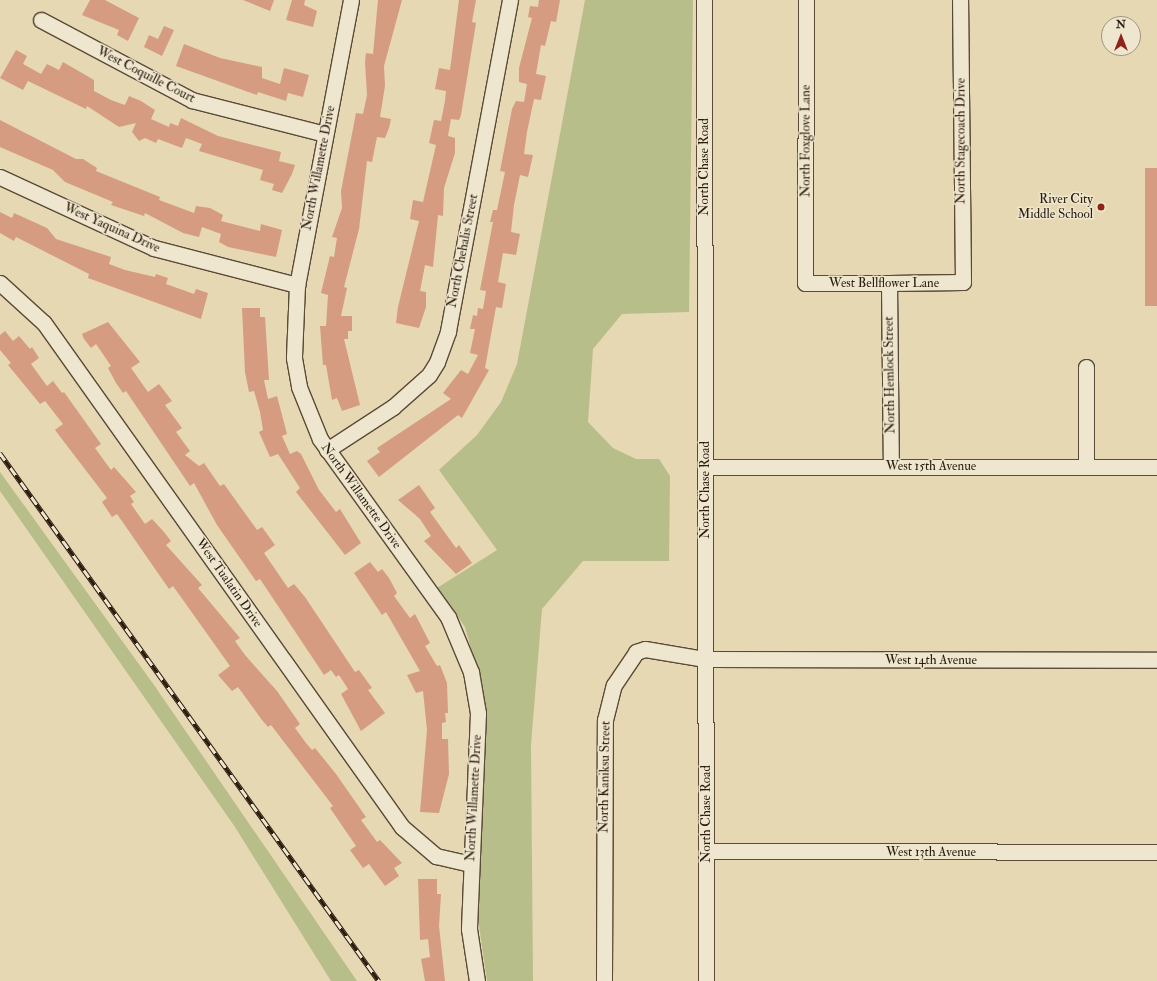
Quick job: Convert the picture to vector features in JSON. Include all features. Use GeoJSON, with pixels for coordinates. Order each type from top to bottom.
{"type":"FeatureCollection","features":[{"type":"Feature","properties":{"kind":"street","name":"North Willamette Drive"},"geometry":{"type":"LineString","coordinates":[[351,0],[297,285],[293,318],[296,372],[309,415],[327,450],[448,617],[465,653],[478,712],[470,864],[469,929],[477,981]]}},
{"type":"Feature","properties":{"kind":"street","name":"North Chehalis Street"},"geometry":{"type":"LineString","coordinates":[[327,450],[393,407],[429,375],[437,362],[448,332],[510,0]]}},
{"type":"Feature","properties":{"kind":"street","name":"North Chase Road"},"geometry":{"type":"LineString","coordinates":[[704,0],[706,981]]}},
{"type":"Feature","properties":{"kind":"street","name":"North Foxglove Lane"},"geometry":{"type":"LineString","coordinates":[[805,283],[806,0]]}},
{"type":"Feature","properties":{"kind":"street","name":"North Stagecoach Drive"},"geometry":{"type":"LineString","coordinates":[[960,0],[963,282]]}},
{"type":"Feature","properties":{"kind":"street","name":"West Coquille Court"},"geometry":{"type":"LineString","coordinates":[[41,20],[192,100],[325,134]]}},
{"type":"Feature","properties":{"kind":"street","name":"West Yaquina Drive"},"geometry":{"type":"LineString","coordinates":[[0,177],[154,248],[297,285]]}},
{"type":"Feature","properties":{"kind":"street","name":"West Bellflower Lane"},"geometry":{"type":"LineString","coordinates":[[805,283],[963,282]]}},
{"type":"Feature","properties":{"kind":"street","name":"West Tualatin Drive"},"geometry":{"type":"LineString","coordinates":[[0,283],[44,323],[402,826],[436,856],[470,864]]}},
{"type":"Feature","properties":{"kind":"street","name":"North Hemlock Street"},"geometry":{"type":"LineString","coordinates":[[889,283],[892,466]]}},
{"type":"Feature","properties":{"kind":"street"},"geometry":{"type":"LineString","coordinates":[[1086,367],[1086,467]]}},
{"type":"Feature","properties":{"kind":"street","name":"West 15th Avenue"},"geometry":{"type":"LineString","coordinates":[[706,467],[1157,467]]}},
{"type":"Feature","properties":{"kind":"street","name":"North Kaniksu Street"},"geometry":{"type":"LineString","coordinates":[[604,981],[603,753],[614,686],[624,665],[640,649],[705,659]]}},
{"type":"Feature","properties":{"kind":"street","name":"West 14th Avenue"},"geometry":{"type":"LineString","coordinates":[[705,659],[1157,660]]}},
{"type":"Feature","properties":{"kind":"street","name":"West 13th Avenue"},"geometry":{"type":"LineString","coordinates":[[706,851],[1157,852]]}},
{"type":"Feature","properties":{"kind":"green space"},"geometry":{"type":"Polygon","coordinates":[[[585,0],[693,0],[689,312],[622,314],[593,349],[588,422],[613,448],[636,459],[659,459],[670,476],[669,561],[583,561],[542,609],[531,745],[533,981],[487,981],[478,919],[484,697],[465,627],[437,588],[497,550],[439,470],[477,435],[501,402],[517,364],[585,0]]]}},
{"type":"Feature","properties":{"kind":"green space"},"geometry":{"type":"Polygon","coordinates":[[[0,472],[154,685],[357,981],[331,981],[235,827],[0,491],[0,472]]]}},
{"type":"Feature","properties":{"kind":"building"},"geometry":{"type":"Polygon","coordinates":[[[90,0],[105,0],[139,18],[128,41],[117,35],[119,30],[82,15],[90,0]]]}},
{"type":"Feature","properties":{"kind":"building"},"geometry":{"type":"Polygon","coordinates":[[[243,0],[274,0],[270,11],[243,0]]]}},
{"type":"Feature","properties":{"kind":"building"},"geometry":{"type":"Polygon","coordinates":[[[292,0],[305,0],[304,5],[317,11],[313,27],[286,20],[292,0]]]}},
{"type":"Feature","properties":{"kind":"building"},"geometry":{"type":"Polygon","coordinates":[[[378,0],[402,0],[384,66],[385,86],[380,117],[391,119],[385,138],[377,137],[372,162],[367,161],[359,229],[344,287],[347,288],[341,316],[352,316],[352,331],[348,331],[348,339],[344,339],[360,405],[342,411],[337,398],[332,400],[326,365],[323,365],[320,326],[326,326],[328,295],[321,293],[330,256],[334,257],[337,238],[332,237],[342,208],[341,191],[356,113],[363,114],[367,95],[365,62],[366,53],[373,54],[378,0]]]}},
{"type":"Feature","properties":{"kind":"building"},"geometry":{"type":"Polygon","coordinates":[[[459,0],[476,0],[472,22],[476,23],[461,115],[459,120],[451,119],[448,136],[455,138],[455,153],[444,188],[443,216],[438,215],[433,267],[425,265],[420,291],[426,292],[426,307],[419,328],[396,323],[398,307],[419,221],[410,219],[413,200],[423,202],[436,145],[429,143],[434,120],[441,121],[445,101],[446,91],[435,89],[439,68],[450,70],[459,0]]]}},
{"type":"Feature","properties":{"kind":"building"},"geometry":{"type":"Polygon","coordinates":[[[539,0],[560,0],[556,22],[551,21],[545,46],[541,45],[536,74],[546,76],[541,100],[534,99],[527,132],[524,154],[533,155],[528,177],[520,175],[514,205],[511,232],[520,234],[516,255],[503,253],[498,282],[506,284],[502,308],[496,307],[485,368],[489,370],[462,418],[458,415],[379,477],[367,461],[380,452],[377,448],[451,399],[443,393],[461,370],[468,374],[478,355],[470,353],[475,329],[470,329],[473,315],[477,316],[478,308],[483,309],[486,291],[480,290],[493,222],[490,222],[493,210],[497,210],[505,172],[500,171],[512,109],[516,101],[524,102],[527,84],[519,82],[519,68],[532,18],[528,17],[530,6],[538,7],[539,0]]]}},
{"type":"Feature","properties":{"kind":"building"},"geometry":{"type":"Polygon","coordinates":[[[164,26],[174,30],[162,56],[144,47],[149,35],[158,39],[164,26]]]}},
{"type":"Feature","properties":{"kind":"building"},"geometry":{"type":"Polygon","coordinates":[[[184,44],[220,58],[262,67],[262,78],[280,84],[284,68],[309,75],[303,97],[288,93],[286,101],[258,92],[257,95],[176,66],[184,44]]]}},
{"type":"Feature","properties":{"kind":"building"},"geometry":{"type":"Polygon","coordinates":[[[16,50],[27,56],[23,64],[41,74],[47,64],[59,70],[63,62],[94,80],[94,91],[111,100],[125,105],[129,96],[141,101],[155,110],[151,119],[169,127],[170,123],[178,126],[181,118],[218,136],[281,152],[279,161],[295,165],[292,174],[282,193],[272,190],[274,184],[260,180],[263,170],[199,151],[202,144],[186,138],[182,148],[158,139],[156,143],[145,138],[139,141],[132,132],[136,123],[119,127],[87,106],[86,109],[28,81],[23,90],[0,78],[16,50]]]}},
{"type":"Feature","properties":{"kind":"building"},"geometry":{"type":"Polygon","coordinates":[[[0,120],[76,159],[83,159],[97,168],[96,171],[160,197],[159,200],[194,213],[196,206],[210,208],[223,215],[221,221],[260,231],[261,224],[282,230],[276,257],[228,247],[219,242],[221,234],[202,227],[199,237],[183,233],[145,213],[144,216],[111,205],[113,202],[65,182],[53,170],[0,147],[0,120]]]}},
{"type":"Feature","properties":{"kind":"building"},"geometry":{"type":"Polygon","coordinates":[[[1145,168],[1157,168],[1157,306],[1145,306],[1145,168]]]}},
{"type":"Feature","properties":{"kind":"building"},"geometry":{"type":"Polygon","coordinates":[[[0,212],[12,218],[14,213],[47,228],[56,239],[111,257],[109,264],[125,270],[155,277],[156,274],[168,278],[166,284],[194,294],[196,289],[208,293],[201,319],[88,278],[89,274],[16,237],[14,241],[0,233],[0,212]]]}},
{"type":"Feature","properties":{"kind":"building"},"geometry":{"type":"Polygon","coordinates":[[[242,308],[260,308],[260,317],[265,317],[269,380],[264,380],[268,399],[277,396],[287,434],[282,436],[290,454],[297,451],[301,454],[319,490],[336,512],[340,509],[361,543],[345,555],[296,492],[300,488],[278,454],[270,457],[259,432],[263,430],[260,412],[254,391],[249,392],[245,372],[242,308]]]}},
{"type":"Feature","properties":{"kind":"building"},"geometry":{"type":"Polygon","coordinates":[[[108,322],[140,362],[131,368],[148,392],[159,384],[172,401],[165,405],[182,428],[176,432],[190,451],[185,455],[199,466],[204,463],[220,486],[224,484],[257,530],[262,527],[275,545],[264,553],[288,588],[294,584],[305,597],[355,672],[359,670],[372,688],[368,690],[385,713],[361,731],[341,694],[348,689],[339,675],[336,677],[331,670],[324,675],[260,579],[256,581],[217,525],[194,483],[190,486],[126,391],[123,393],[116,383],[108,368],[111,366],[96,344],[91,348],[84,339],[82,334],[108,322]]]}},
{"type":"Feature","properties":{"kind":"building"},"geometry":{"type":"Polygon","coordinates":[[[5,331],[13,341],[19,336],[30,349],[32,347],[39,358],[31,364],[47,386],[53,381],[62,393],[64,392],[101,444],[95,448],[111,470],[114,467],[136,492],[130,496],[134,502],[131,504],[145,524],[152,519],[171,541],[166,545],[202,585],[198,588],[240,638],[235,641],[245,655],[277,691],[300,724],[295,728],[312,750],[315,748],[336,774],[366,817],[361,820],[377,842],[380,840],[402,863],[394,868],[399,876],[385,886],[369,864],[363,868],[350,850],[356,846],[330,808],[333,806],[271,725],[268,727],[238,687],[232,691],[218,675],[230,666],[173,586],[169,589],[117,514],[112,517],[102,502],[107,498],[55,430],[63,424],[45,401],[40,404],[8,365],[11,363],[0,350],[0,335],[5,331]]]}},
{"type":"Feature","properties":{"kind":"building"},"geometry":{"type":"Polygon","coordinates":[[[419,485],[435,508],[430,512],[456,548],[459,545],[472,563],[456,574],[424,541],[431,536],[420,519],[398,500],[419,485]]]}},
{"type":"Feature","properties":{"kind":"building"},"geometry":{"type":"Polygon","coordinates":[[[370,562],[378,572],[382,569],[389,578],[397,593],[394,596],[410,618],[415,614],[430,643],[425,646],[437,666],[440,665],[447,683],[448,713],[445,713],[446,722],[442,723],[442,739],[448,739],[449,774],[439,813],[420,812],[427,730],[423,691],[416,693],[407,675],[420,671],[386,612],[382,615],[354,573],[370,562]]]}},
{"type":"Feature","properties":{"kind":"building"},"geometry":{"type":"Polygon","coordinates":[[[418,879],[437,879],[437,894],[441,894],[439,926],[445,981],[425,981],[421,959],[430,957],[428,939],[420,940],[418,879]]]}},
{"type":"Feature","properties":{"kind":"railway"},"geometry":{"type":"LineString","coordinates":[[0,453],[379,981]]}},
{"type":"Feature","properties":{"kind":"place","name":"River City Middle School"},"geometry":{"type":"Point","coordinates":[1101,207]}}]}
